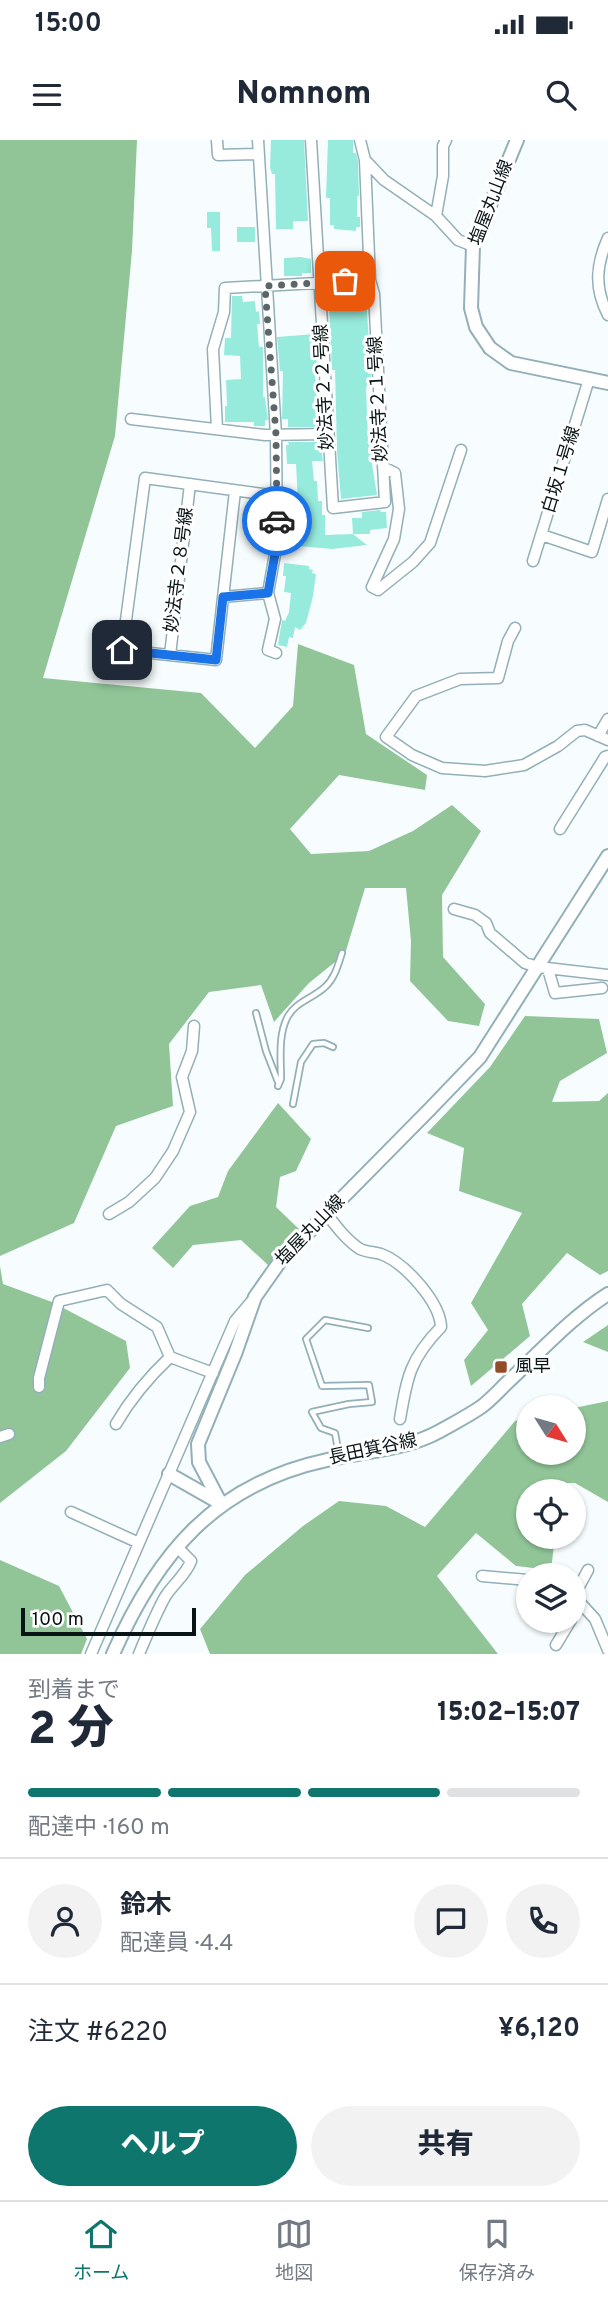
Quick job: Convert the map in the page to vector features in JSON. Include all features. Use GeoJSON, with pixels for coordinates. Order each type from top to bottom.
{"type":"FeatureCollection","features":[{"type":"Feature","properties":{"kind":"street"},"geometry":{"type":"LineString","coordinates":[[217,140],[218,155],[259,154]]}},
{"type":"Feature","properties":{"kind":"street"},"geometry":{"type":"LineString","coordinates":[[258,140],[276,435],[277,543],[268,593],[275,619],[268,650],[276,653]]}},
{"type":"Feature","properties":{"kind":"street","name":"妙法寺２２号線"},"geometry":{"type":"LineString","coordinates":[[311,140],[333,508]]}},
{"type":"Feature","properties":{"kind":"street","name":"妙法寺２１号線"},"geometry":{"type":"LineString","coordinates":[[333,508],[385,502],[365,160],[360,140]]}},
{"type":"Feature","properties":{"kind":"street"},"geometry":{"type":"LineString","coordinates":[[436,216],[443,176],[443,146],[446,140]]}},
{"type":"Feature","properties":{"kind":"street","name":"塩屋丸山線"},"geometry":{"type":"LineString","coordinates":[[517,140],[473,246],[471,308],[476,327],[483,340],[499,356],[511,363],[607,382]]}},
{"type":"Feature","properties":{"kind":"street"},"geometry":{"type":"LineString","coordinates":[[365,160],[396,189],[436,216],[458,240],[473,246]]}},
{"type":"Feature","properties":{"kind":"street"},"geometry":{"type":"LineString","coordinates":[[608,238],[597,276],[600,300],[608,315]]}},
{"type":"Feature","properties":{"kind":"street"},"geometry":{"type":"LineString","coordinates":[[217,429],[213,349],[224,312],[225,288],[370,280]]}},
{"type":"Feature","properties":{"kind":"street","name":"白坂１号線"},"geometry":{"type":"LineString","coordinates":[[533,561],[589,379]]}},
{"type":"Feature","properties":{"kind":"street"},"geometry":{"type":"LineString","coordinates":[[131,419],[265,435],[327,434]]}},
{"type":"Feature","properties":{"kind":"street"},"geometry":{"type":"LineString","coordinates":[[383,467],[395,473],[399,509],[394,538],[372,587],[378,590],[413,562],[430,543],[461,450]]}},
{"type":"Feature","properties":{"kind":"street"},"geometry":{"type":"LineString","coordinates":[[235,491],[216,660],[122,650],[145,478],[277,496]]}},
{"type":"Feature","properties":{"kind":"street","name":"妙法寺２８号線"},"geometry":{"type":"LineString","coordinates":[[170,655],[190,484]]}},
{"type":"Feature","properties":{"kind":"street"},"geometry":{"type":"LineString","coordinates":[[542,536],[592,552],[608,499]]}},
{"type":"Feature","properties":{"kind":"street"},"geometry":{"type":"LineString","coordinates":[[223,597],[268,593]]}},
{"type":"Feature","properties":{"kind":"street"},"geometry":{"type":"LineString","coordinates":[[515,628],[508,641],[498,678],[460,679],[416,696],[386,737],[412,755],[442,768],[485,771],[524,765],[558,746],[577,731],[585,730],[603,738],[608,719]]}},
{"type":"Feature","properties":{"kind":"street"},"geometry":{"type":"LineString","coordinates":[[560,829],[608,756]]}},
{"type":"Feature","properties":{"kind":"street","name":"塩屋丸山線"},"geometry":{"type":"LineString","coordinates":[[91,1654],[235,1321],[281,1260],[473,1066],[543,968],[604,872],[608,856]]}},
{"type":"Feature","properties":{"kind":"street"},"geometry":{"type":"LineString","coordinates":[[454,909],[475,915],[486,923],[490,933],[525,963],[543,968],[608,975]]}},
{"type":"Feature","properties":{"kind":"street"},"geometry":{"type":"LineString","coordinates":[[543,968],[555,993],[602,988]]}},
{"type":"Feature","properties":{"kind":"street"},"geometry":{"type":"LineString","coordinates":[[109,1214],[129,1202],[155,1178],[177,1141],[190,1112],[182,1077],[192,1051],[194,1026]]}},
{"type":"Feature","properties":{"kind":"street"},"geometry":{"type":"LineString","coordinates":[[326,1213],[345,1237],[362,1250],[383,1255],[415,1279],[440,1314],[441,1327],[413,1360],[400,1419]]}},
{"type":"Feature","properties":{"kind":"street"},"geometry":{"type":"LineString","coordinates":[[39,1387],[59,1301],[107,1290],[121,1304],[157,1327],[170,1357],[213,1373]]}},
{"type":"Feature","properties":{"kind":"street","name":"長田箕谷線"},"geometry":{"type":"LineString","coordinates":[[113,1654],[140,1597],[177,1547],[221,1504],[279,1474],[340,1457],[425,1439],[482,1406],[584,1310],[608,1294]]}},
{"type":"Feature","properties":{"kind":"street"},"geometry":{"type":"LineString","coordinates":[[221,1504],[199,1462],[198,1444],[255,1297]]}},
{"type":"Feature","properties":{"kind":"street"},"geometry":{"type":"LineString","coordinates":[[116,1424],[136,1394],[170,1357]]}},
{"type":"Feature","properties":{"kind":"street"},"geometry":{"type":"LineString","coordinates":[[169,1474],[221,1504]]}},
{"type":"Feature","properties":{"kind":"street"},"geometry":{"type":"LineString","coordinates":[[71,1512],[139,1543]]}},
{"type":"Feature","properties":{"kind":"street"},"geometry":{"type":"LineString","coordinates":[[139,1654],[165,1598],[187,1571],[191,1561],[177,1547]]}},
{"type":"Feature","properties":{"kind":"street"},"geometry":{"type":"LineString","coordinates":[[586,1574],[588,1570]]}},
{"type":"Feature","properties":{"kind":"street"},"geometry":{"type":"LineString","coordinates":[[482,1576],[516,1579]]}},
{"type":"Feature","properties":{"kind":"street"},"geometry":{"type":"LineString","coordinates":[[587,1609],[595,1619],[608,1650]]}},
{"type":"Feature","properties":{"kind":"street"},"geometry":{"type":"LineString","coordinates":[[556,1645],[563,1633]]}},
{"type":"Feature","properties":{"kind":"lane"},"geometry":{"type":"LineString","coordinates":[[256,1013],[266,1051],[278,1078],[278,1086],[281,1079],[282,1033],[286,1018],[296,1005],[324,987],[334,975],[342,953]]}},
{"type":"Feature","properties":{"kind":"lane"},"geometry":{"type":"LineString","coordinates":[[293,1104],[301,1062],[313,1044],[324,1043],[333,1047]]}},
{"type":"Feature","properties":{"kind":"lane"},"geometry":{"type":"LineString","coordinates":[[340,1457],[335,1433],[321,1428],[312,1412],[372,1402],[369,1385],[322,1386],[306,1339],[325,1320],[368,1328]]}},
{"type":"Feature","properties":{"kind":"green space"},"geometry":{"type":"Polygon","coordinates":[[[0,140],[137,140],[132,251],[115,436],[43,678],[201,693],[255,748],[293,706],[298,644],[354,665],[366,734],[427,775],[425,790],[339,775],[290,829],[311,854],[369,851],[413,831],[452,805],[481,831],[442,895],[443,957],[485,1004],[479,1026],[448,1021],[410,981],[411,941],[406,888],[365,888],[345,954],[309,983],[274,1022],[261,985],[209,992],[169,1044],[173,1106],[116,1126],[74,1223],[0,1256],[0,140]]]}},
{"type":"Feature","properties":{"kind":"green space"},"geometry":{"type":"Polygon","coordinates":[[[525,1016],[599,1019],[607,1053],[560,1081],[552,1102],[599,1101],[608,1093],[608,1271],[600,1275],[567,1253],[522,1304],[530,1336],[471,1386],[464,1360],[488,1330],[471,1303],[522,1213],[459,1191],[464,1148],[427,1133],[490,1067],[525,1016]]]}},
{"type":"Feature","properties":{"kind":"green space"},"geometry":{"type":"Polygon","coordinates":[[[278,1103],[311,1139],[296,1171],[280,1177],[276,1207],[300,1230],[268,1265],[241,1240],[193,1245],[173,1268],[152,1248],[190,1206],[218,1197],[228,1171],[278,1103]]]}},
{"type":"Feature","properties":{"kind":"green space"},"geometry":{"type":"Polygon","coordinates":[[[0,1266],[3,1284],[52,1302],[126,1341],[130,1368],[66,1451],[0,1503],[0,1266]]]}},
{"type":"Feature","properties":{"kind":"green space"},"geometry":{"type":"Polygon","coordinates":[[[608,1325],[608,1352],[583,1342],[608,1325]]]}},
{"type":"Feature","properties":{"kind":"green space"},"geometry":{"type":"Polygon","coordinates":[[[608,1401],[608,1502],[586,1489],[586,1479],[516,1479],[516,1549],[554,1549],[552,1563],[516,1563],[516,1566],[476,1533],[437,1576],[498,1654],[210,1654],[200,1629],[245,1575],[303,1526],[339,1501],[386,1506],[425,1527],[516,1421],[516,1465],[586,1465],[586,1406],[608,1401]]]}},
{"type":"Feature","properties":{"kind":"green space"},"geometry":{"type":"Polygon","coordinates":[[[0,1560],[59,1586],[87,1639],[81,1654],[0,1654],[0,1560]]]}},
{"type":"Feature","properties":{"kind":"building"},"geometry":{"type":"Polygon","coordinates":[[[271,140],[304,140],[308,221],[293,221],[293,229],[276,229],[275,174],[272,174],[270,168],[271,140]]]}},
{"type":"Feature","properties":{"kind":"building"},"geometry":{"type":"Polygon","coordinates":[[[328,140],[353,140],[353,153],[356,153],[358,161],[357,217],[360,217],[360,227],[356,227],[356,231],[334,229],[334,225],[330,225],[330,198],[326,198],[328,140]]]}},
{"type":"Feature","properties":{"kind":"building"},"geometry":{"type":"Polygon","coordinates":[[[207,212],[220,212],[220,251],[212,251],[207,212]]]}},
{"type":"Feature","properties":{"kind":"building"},"geometry":{"type":"Polygon","coordinates":[[[237,227],[255,227],[255,242],[237,242],[237,227]]]}},
{"type":"Feature","properties":{"kind":"building"},"geometry":{"type":"Polygon","coordinates":[[[284,258],[311,259],[311,273],[284,276],[284,258]]]}},
{"type":"Feature","properties":{"kind":"building"},"geometry":{"type":"Polygon","coordinates":[[[347,290],[347,294],[366,294],[369,344],[365,344],[368,374],[371,374],[371,385],[366,388],[368,439],[377,495],[341,499],[329,305],[330,291],[347,290]]]}},
{"type":"Feature","properties":{"kind":"building"},"geometry":{"type":"Polygon","coordinates":[[[232,296],[242,296],[243,302],[255,301],[256,312],[259,311],[260,324],[257,324],[259,347],[263,347],[263,397],[268,420],[265,420],[265,426],[254,426],[254,422],[225,422],[226,380],[241,379],[240,356],[224,355],[225,338],[231,338],[232,296]]]}},
{"type":"Feature","properties":{"kind":"building"},"geometry":{"type":"Polygon","coordinates":[[[315,334],[319,427],[288,427],[288,419],[282,419],[283,371],[280,371],[277,337],[315,334]]]}},
{"type":"Feature","properties":{"kind":"building"},"geometry":{"type":"Polygon","coordinates":[[[288,442],[320,442],[323,461],[312,461],[318,501],[322,501],[322,515],[325,515],[325,535],[353,534],[367,545],[332,549],[299,546],[300,514],[292,515],[291,502],[298,502],[296,464],[287,464],[288,442]]]}},
{"type":"Feature","properties":{"kind":"building"},"geometry":{"type":"Polygon","coordinates":[[[362,512],[386,512],[387,528],[370,530],[370,534],[353,534],[352,518],[362,518],[362,512]]]}},
{"type":"Feature","properties":{"kind":"building"},"geometry":{"type":"Polygon","coordinates":[[[284,563],[309,566],[309,569],[313,570],[312,573],[316,574],[306,623],[300,630],[295,627],[293,638],[289,637],[287,647],[278,645],[282,620],[285,621],[289,612],[291,593],[284,592],[284,563]]]}},
{"type":"Feature","properties":{"kind":"way so far"},"geometry":{"type":"LineString","coordinates":[[277,521],[276,435],[265,286],[345,281]]}},
{"type":"Feature","properties":{"kind":"place","name":"風早"},"geometry":{"type":"Point","coordinates":[501,1367]}},
{"type":"Feature","properties":{"kind":"route"},"geometry":{"type":"LineString","coordinates":[[122,650],[216,660],[223,597],[268,593],[277,543],[277,521]]}}]}
